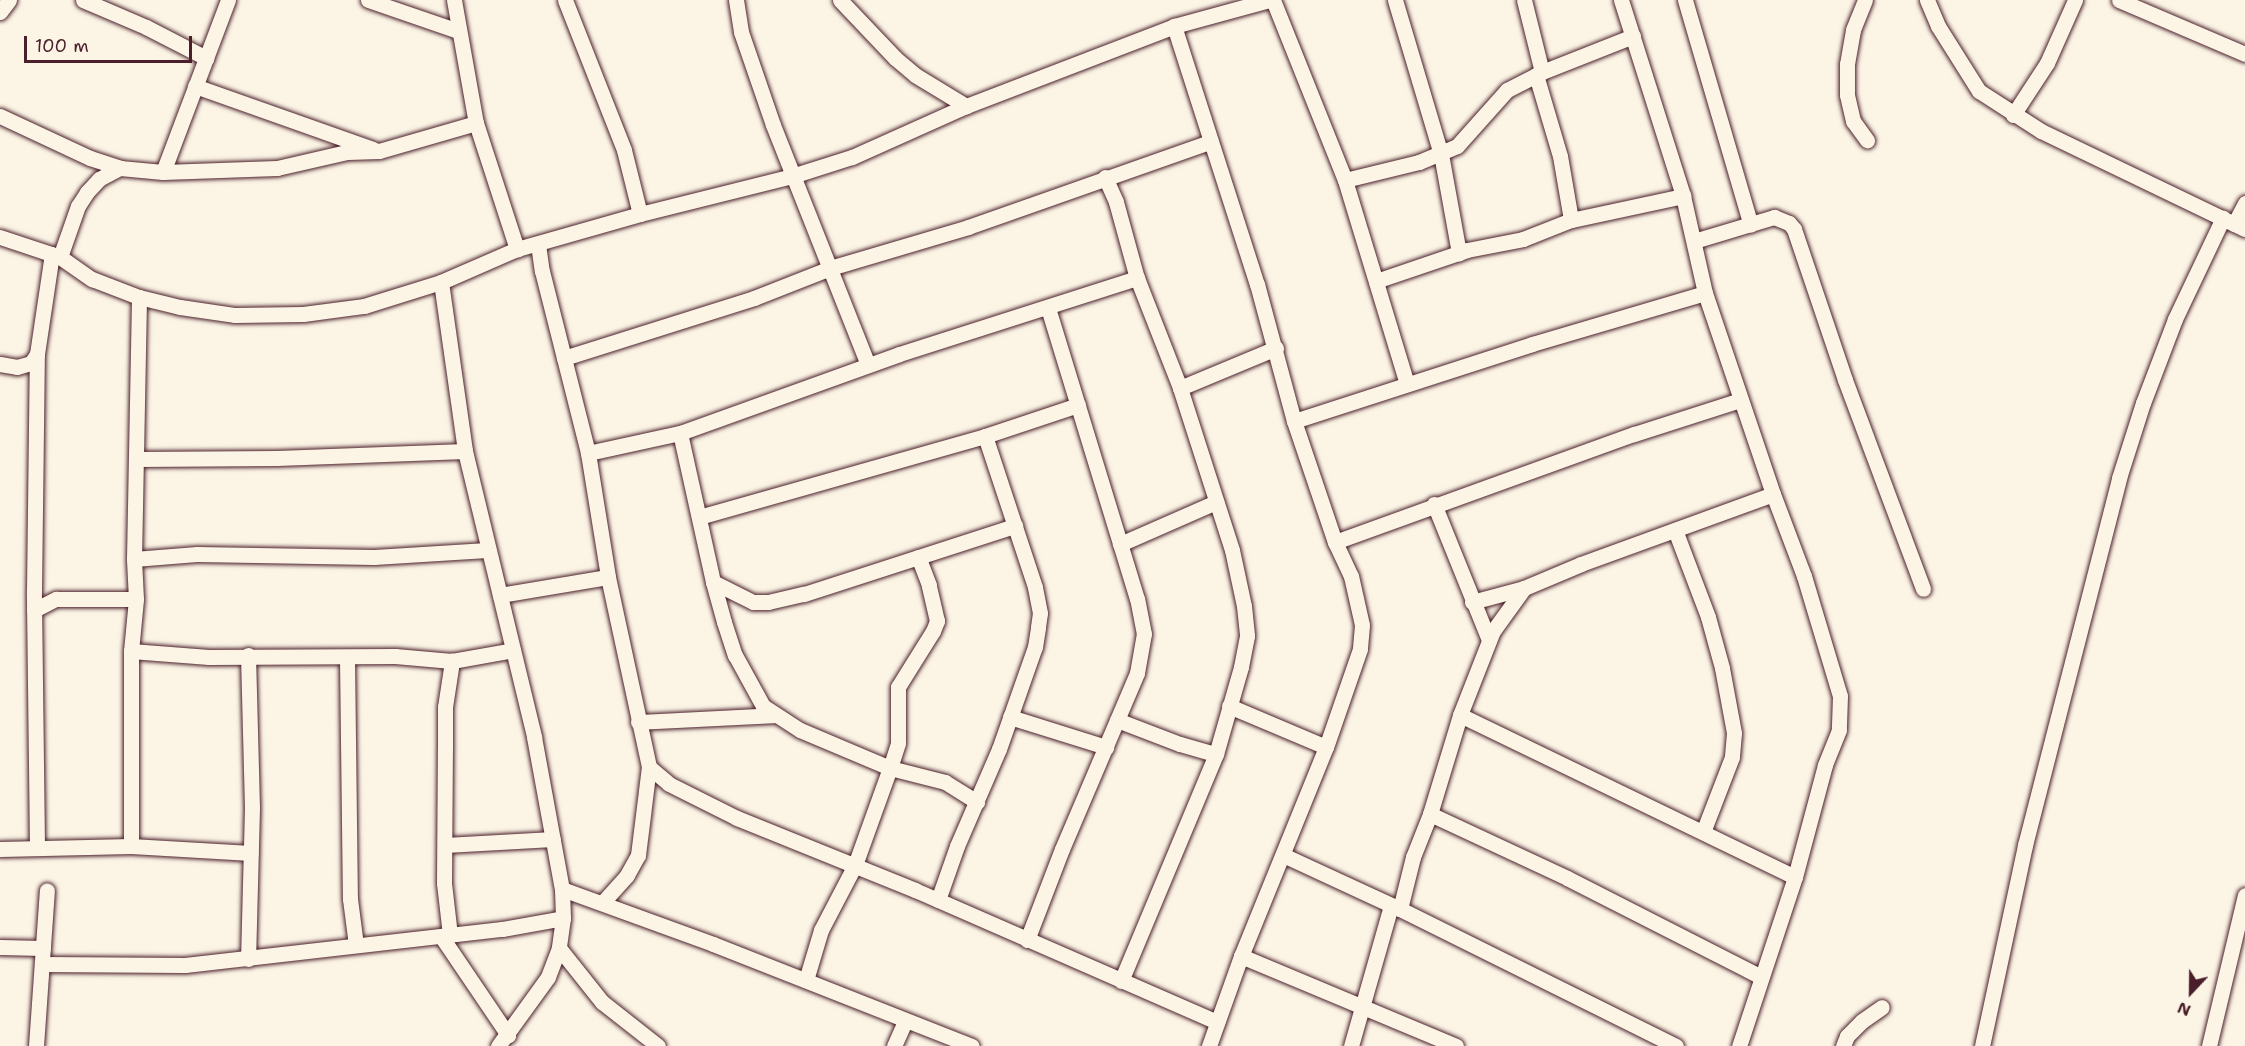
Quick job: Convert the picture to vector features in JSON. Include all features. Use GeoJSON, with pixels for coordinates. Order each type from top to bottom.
{"type":"FeatureCollection","features":[{"type":"Feature","properties":{"kind":"street"},"geometry":{"type":"LineString","coordinates":[[0,12],[9,0]]}},
{"type":"Feature","properties":{"kind":"street"},"geometry":{"type":"LineString","coordinates":[[83,0],[146,27],[206,58]]}},
{"type":"Feature","properties":{"kind":"street"},"geometry":{"type":"LineString","coordinates":[[163,172],[228,0]]}},
{"type":"Feature","properties":{"kind":"street"},"geometry":{"type":"LineString","coordinates":[[368,0],[458,31]]}},
{"type":"Feature","properties":{"kind":"street"},"geometry":{"type":"LineString","coordinates":[[454,0],[476,123],[517,249]]}},
{"type":"Feature","properties":{"kind":"street"},"geometry":{"type":"LineString","coordinates":[[566,0],[624,150],[640,214]]}},
{"type":"Feature","properties":{"kind":"street"},"geometry":{"type":"LineString","coordinates":[[736,0],[741,32],[792,176],[868,365]]}},
{"type":"Feature","properties":{"kind":"street"},"geometry":{"type":"LineString","coordinates":[[840,0],[901,64],[966,106]]}},
{"type":"Feature","properties":{"kind":"street"},"geometry":{"type":"LineString","coordinates":[[0,237],[56,255],[92,279],[139,297],[236,315],[303,314],[364,306],[441,282],[517,249],[640,214],[792,176],[852,157],[966,106],[1174,26],[1269,0]]}},
{"type":"Feature","properties":{"kind":"street"},"geometry":{"type":"LineString","coordinates":[[1273,0],[1345,180],[1407,384]]}},
{"type":"Feature","properties":{"kind":"street"},"geometry":{"type":"LineString","coordinates":[[1395,0],[1441,154],[1459,254]]}},
{"type":"Feature","properties":{"kind":"street"},"geometry":{"type":"LineString","coordinates":[[1524,0],[1572,219]]}},
{"type":"Feature","properties":{"kind":"street"},"geometry":{"type":"LineString","coordinates":[[1621,0],[1683,196],[1705,293],[1773,495],[1804,576],[1840,696],[1839,730],[1825,765],[1795,877],[1739,1046]]}},
{"type":"Feature","properties":{"kind":"street"},"geometry":{"type":"LineString","coordinates":[[1685,0],[1751,225]]}},
{"type":"Feature","properties":{"kind":"street"},"geometry":{"type":"LineString","coordinates":[[1865,0],[1853,30],[1847,64],[1847,95],[1853,121],[1867,140]]}},
{"type":"Feature","properties":{"kind":"street"},"geometry":{"type":"LineString","coordinates":[[1927,0],[1943,36],[1979,91],[2041,131],[2234,224]]}},
{"type":"Feature","properties":{"kind":"street"},"geometry":{"type":"LineString","coordinates":[[2013,115],[2047,63],[2075,0]]}},
{"type":"Feature","properties":{"kind":"street"},"geometry":{"type":"LineString","coordinates":[[2119,0],[2151,6],[2245,54]]}},
{"type":"Feature","properties":{"kind":"street"},"geometry":{"type":"LineString","coordinates":[[1174,26],[1276,348],[1294,421],[1335,542],[1351,576],[1362,625],[1360,650],[1326,747],[1241,956],[1210,1046]]}},
{"type":"Feature","properties":{"kind":"street"},"geometry":{"type":"LineString","coordinates":[[1345,180],[1419,162],[1441,154],[1457,146],[1507,90],[1539,73],[1633,36]]}},
{"type":"Feature","properties":{"kind":"street"},"geometry":{"type":"LineString","coordinates":[[195,86],[331,132],[379,151]]}},
{"type":"Feature","properties":{"kind":"street"},"geometry":{"type":"LineString","coordinates":[[0,116],[90,158],[120,168],[163,172],[277,168],[347,152],[379,151],[476,123]]}},
{"type":"Feature","properties":{"kind":"street"},"geometry":{"type":"LineString","coordinates":[[564,357],[754,298],[830,268],[968,226],[1209,142]]}},
{"type":"Feature","properties":{"kind":"street"},"geometry":{"type":"LineString","coordinates":[[37,847],[34,610],[37,354],[56,255],[78,206],[87,192],[99,179],[120,168]]}},
{"type":"Feature","properties":{"kind":"street"},"geometry":{"type":"LineString","coordinates":[[1105,177],[1116,202],[1137,279],[1180,388],[1234,559],[1246,626],[1241,667],[1216,753],[1121,981]]}},
{"type":"Feature","properties":{"kind":"street"},"geometry":{"type":"LineString","coordinates":[[1376,280],[1459,254],[1522,239],[1572,219],[1683,196]]}},
{"type":"Feature","properties":{"kind":"street"},"geometry":{"type":"LineString","coordinates":[[1982,1046],[2025,844],[2119,478],[2143,403],[2175,319],[2245,203]]}},
{"type":"Feature","properties":{"kind":"street"},"geometry":{"type":"LineString","coordinates":[[1694,241],[1774,217],[1789,223],[1794,229],[1845,380],[1923,589]]}},
{"type":"Feature","properties":{"kind":"street"},"geometry":{"type":"LineString","coordinates":[[538,244],[542,271],[588,453],[608,577],[649,767],[638,855],[633,866],[603,902]]}},
{"type":"Feature","properties":{"kind":"street"},"geometry":{"type":"LineString","coordinates":[[588,453],[680,433],[868,365],[1137,279]]}},
{"type":"Feature","properties":{"kind":"street"},"geometry":{"type":"LineString","coordinates":[[441,282],[465,451],[487,550],[534,737],[562,889],[563,918],[559,948],[548,977],[503,1040],[445,936],[445,707],[452,661]]}},
{"type":"Feature","properties":{"kind":"street"},"geometry":{"type":"LineString","coordinates":[[1294,421],[1705,293]]}},
{"type":"Feature","properties":{"kind":"street"},"geometry":{"type":"LineString","coordinates":[[131,846],[131,651],[136,599],[134,559],[139,297]]}},
{"type":"Feature","properties":{"kind":"street"},"geometry":{"type":"LineString","coordinates":[[1027,940],[1062,849],[1137,672],[1144,634],[1120,544],[1048,308]]}},
{"type":"Feature","properties":{"kind":"street"},"geometry":{"type":"LineString","coordinates":[[1180,388],[1276,348]]}},
{"type":"Feature","properties":{"kind":"street"},"geometry":{"type":"LineString","coordinates":[[0,364],[17,367],[31,363],[37,354]]}},
{"type":"Feature","properties":{"kind":"street"},"geometry":{"type":"LineString","coordinates":[[1335,542],[1434,504],[1740,400]]}},
{"type":"Feature","properties":{"kind":"street"},"geometry":{"type":"LineString","coordinates":[[699,517],[985,436],[1078,405]]}},
{"type":"Feature","properties":{"kind":"street"},"geometry":{"type":"LineString","coordinates":[[680,433],[712,582],[735,655],[763,706],[800,730],[890,768],[945,782],[976,802]]}},
{"type":"Feature","properties":{"kind":"street"},"geometry":{"type":"LineString","coordinates":[[938,900],[1035,647],[1040,613],[1035,586],[985,436]]}},
{"type":"Feature","properties":{"kind":"street"},"geometry":{"type":"LineString","coordinates":[[137,459],[277,458],[465,451]]}},
{"type":"Feature","properties":{"kind":"street"},"geometry":{"type":"LineString","coordinates":[[1472,602],[1524,588],[1561,571],[1773,495]]}},
{"type":"Feature","properties":{"kind":"street"},"geometry":{"type":"LineString","coordinates":[[1120,544],[1216,502]]}},
{"type":"Feature","properties":{"kind":"street"},"geometry":{"type":"LineString","coordinates":[[1434,504],[1489,640]]}},
{"type":"Feature","properties":{"kind":"street"},"geometry":{"type":"LineString","coordinates":[[712,582],[744,598],[768,602],[804,594],[1015,526]]}},
{"type":"Feature","properties":{"kind":"street"},"geometry":{"type":"LineString","coordinates":[[1676,530],[1708,617],[1727,691],[1734,733],[1732,757],[1703,832]]}},
{"type":"Feature","properties":{"kind":"street"},"geometry":{"type":"LineString","coordinates":[[134,559],[197,554],[374,557],[487,550]]}},
{"type":"Feature","properties":{"kind":"street"},"geometry":{"type":"LineString","coordinates":[[806,980],[821,930],[855,865],[890,768],[898,742],[898,687],[937,621],[929,585],[918,557]]}},
{"type":"Feature","properties":{"kind":"street"},"geometry":{"type":"LineString","coordinates":[[500,595],[608,577]]}},
{"type":"Feature","properties":{"kind":"street"},"geometry":{"type":"LineString","coordinates":[[1351,1046],[1361,1004],[1430,814],[1460,715],[1489,640],[1524,588]]}},
{"type":"Feature","properties":{"kind":"street"},"geometry":{"type":"LineString","coordinates":[[34,610],[56,599],[136,599]]}},
{"type":"Feature","properties":{"kind":"street"},"geometry":{"type":"LineString","coordinates":[[131,651],[209,657],[395,657],[452,661],[513,650]]}},
{"type":"Feature","properties":{"kind":"street"},"geometry":{"type":"LineString","coordinates":[[248,656],[251,853],[248,959]]}},
{"type":"Feature","properties":{"kind":"street"},"geometry":{"type":"LineString","coordinates":[[347,658],[350,898],[356,945]]}},
{"type":"Feature","properties":{"kind":"street"},"geometry":{"type":"LineString","coordinates":[[1229,706],[1326,747]]}},
{"type":"Feature","properties":{"kind":"street"},"geometry":{"type":"LineString","coordinates":[[638,722],[775,715]]}},
{"type":"Feature","properties":{"kind":"street"},"geometry":{"type":"LineString","coordinates":[[1460,715],[1795,877]]}},
{"type":"Feature","properties":{"kind":"street"},"geometry":{"type":"LineString","coordinates":[[1010,717],[1106,747]]}},
{"type":"Feature","properties":{"kind":"street"},"geometry":{"type":"LineString","coordinates":[[1117,720],[1180,744],[1216,753]]}},
{"type":"Feature","properties":{"kind":"street"},"geometry":{"type":"LineString","coordinates":[[649,767],[669,784],[737,818],[938,900],[1217,1022]]}},
{"type":"Feature","properties":{"kind":"street"},"geometry":{"type":"LineString","coordinates":[[1430,814],[1567,878],[1761,977]]}},
{"type":"Feature","properties":{"kind":"street"},"geometry":{"type":"LineString","coordinates":[[445,845],[553,839]]}},
{"type":"Feature","properties":{"kind":"street"},"geometry":{"type":"LineString","coordinates":[[0,849],[131,846],[251,853]]}},
{"type":"Feature","properties":{"kind":"street"},"geometry":{"type":"LineString","coordinates":[[1283,855],[1676,1046]]}},
{"type":"Feature","properties":{"kind":"street"},"geometry":{"type":"LineString","coordinates":[[562,889],[603,902],[806,980],[905,1022],[972,1046]]}},
{"type":"Feature","properties":{"kind":"street"},"geometry":{"type":"LineString","coordinates":[[36,1046],[47,890]]}},
{"type":"Feature","properties":{"kind":"street"},"geometry":{"type":"LineString","coordinates":[[2209,1046],[2245,895]]}},
{"type":"Feature","properties":{"kind":"street"},"geometry":{"type":"LineString","coordinates":[[42,964],[186,965],[445,936],[563,918]]}},
{"type":"Feature","properties":{"kind":"street"},"geometry":{"type":"LineString","coordinates":[[0,948],[43,948]]}},
{"type":"Feature","properties":{"kind":"street"},"geometry":{"type":"LineString","coordinates":[[559,948],[602,1002],[658,1046]]}},
{"type":"Feature","properties":{"kind":"street"},"geometry":{"type":"LineString","coordinates":[[1241,956],[1361,1004],[1456,1046]]}},
{"type":"Feature","properties":{"kind":"street"},"geometry":{"type":"LineString","coordinates":[[1843,1046],[1847,1036],[1862,1021],[1882,1007]]}},
{"type":"Feature","properties":{"kind":"street"},"geometry":{"type":"LineString","coordinates":[[894,1046],[905,1022]]}}]}
